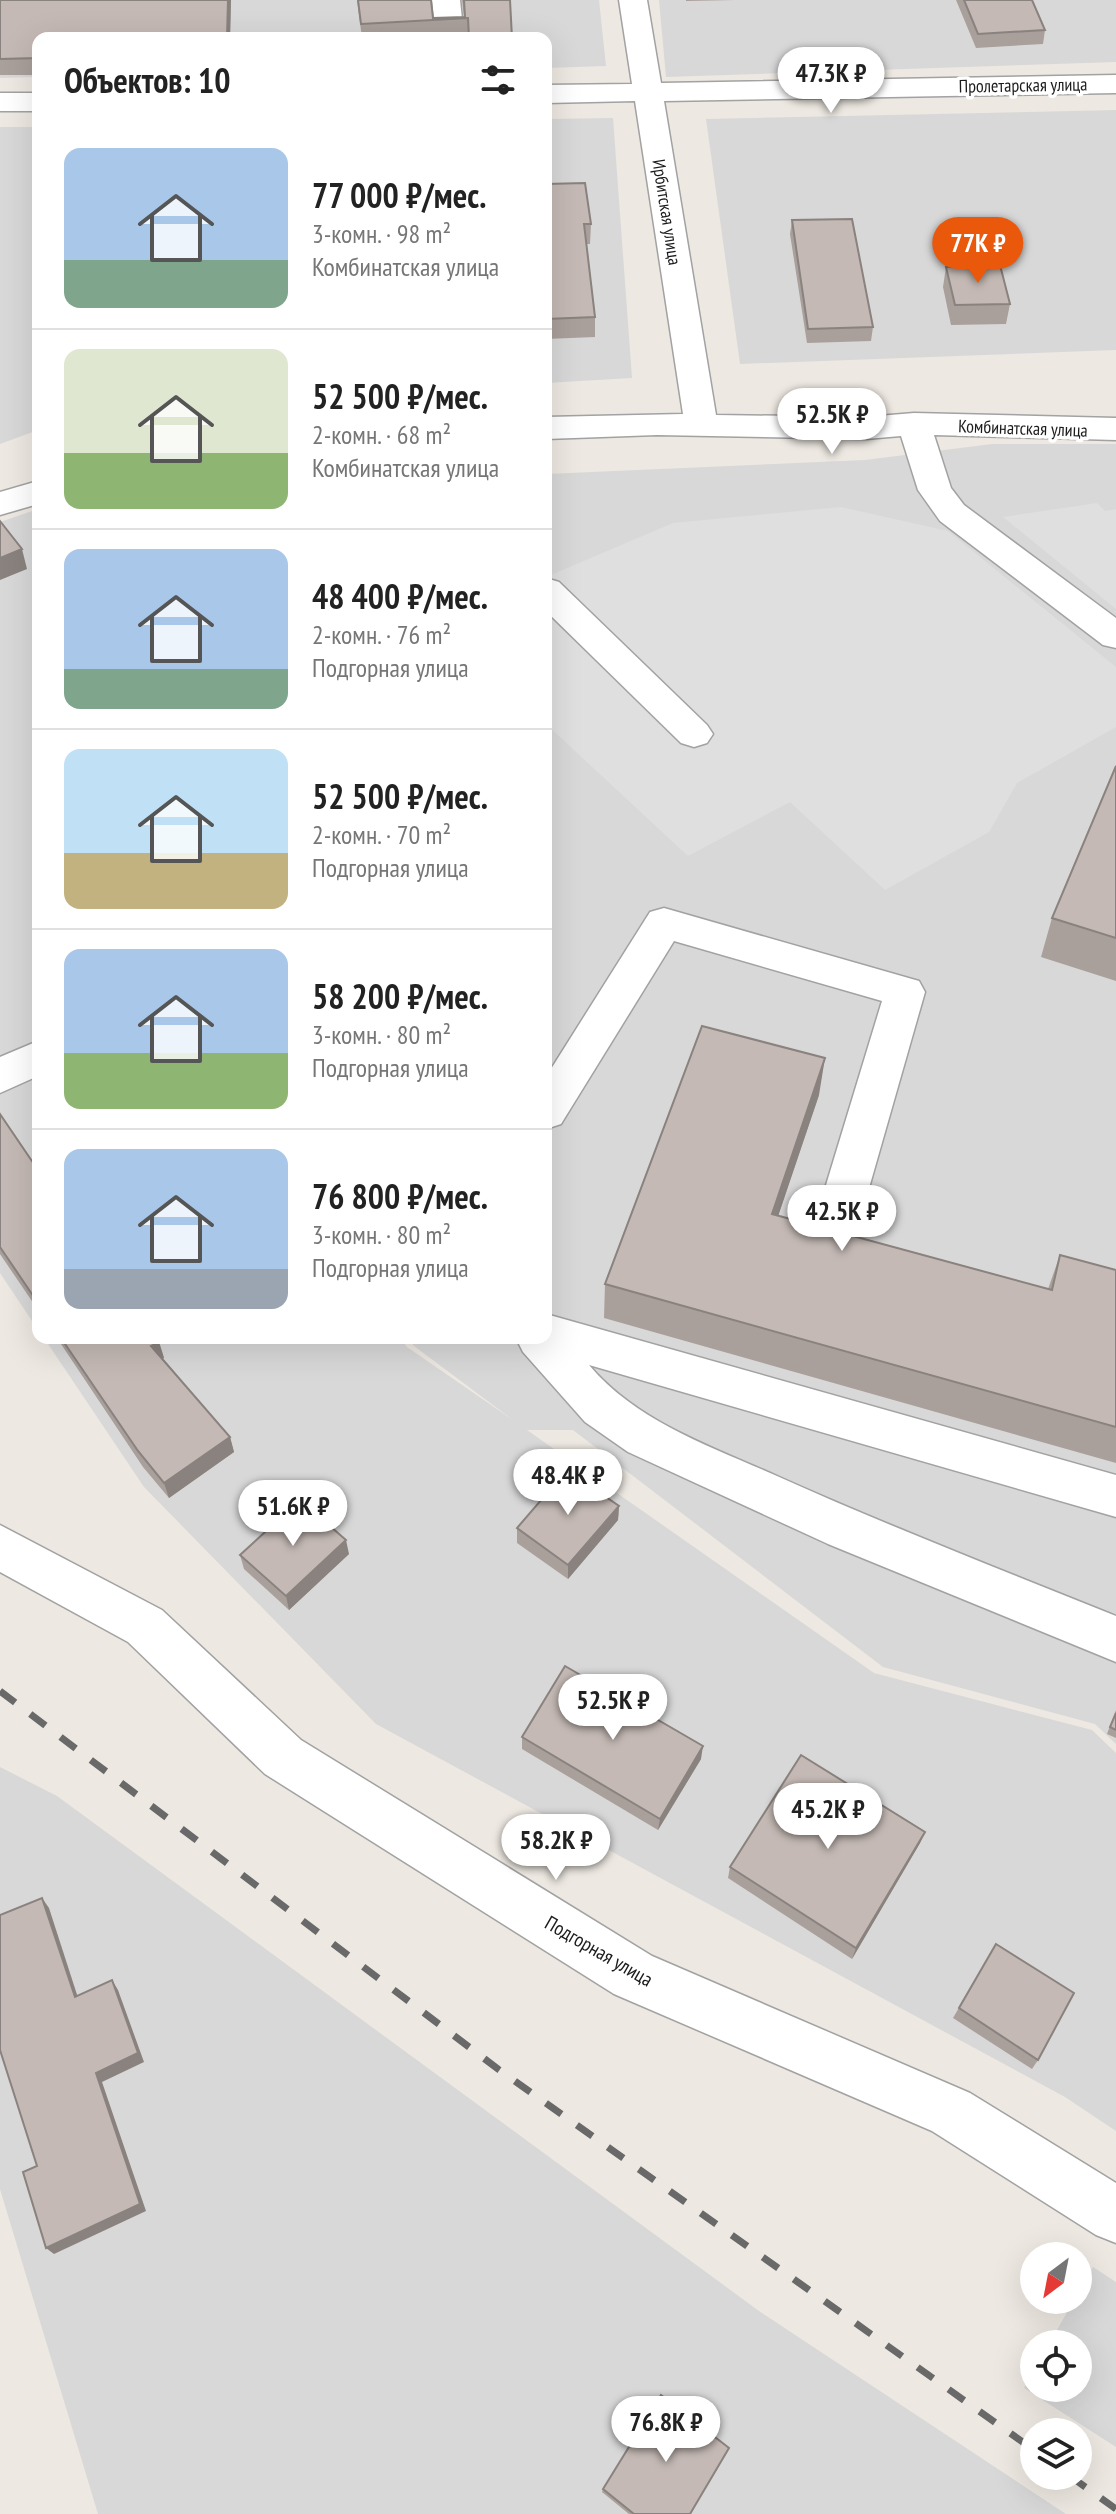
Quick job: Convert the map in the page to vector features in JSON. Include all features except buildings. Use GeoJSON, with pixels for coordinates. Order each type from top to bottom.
{"type":"FeatureCollection","features":[{"type":"Feature","properties":{"kind":"street"},"geometry":{"type":"LineString","coordinates":[[446,0],[449,32]]}},
{"type":"Feature","properties":{"kind":"street","name":"Ирбитская улица"},"geometry":{"type":"LineString","coordinates":[[633,0],[701,424]]}},
{"type":"Feature","properties":{"kind":"street","name":"Пролетарская улица"},"geometry":{"type":"LineString","coordinates":[[552,94],[1116,84]]}},
{"type":"Feature","properties":{"kind":"street"},"geometry":{"type":"LineString","coordinates":[[0,102],[32,102]]}},
{"type":"Feature","properties":{"kind":"street","name":"Комбинатская улица"},"geometry":{"type":"LineString","coordinates":[[552,428],[701,424],[866,428],[914,424],[1116,429]]}},
{"type":"Feature","properties":{"kind":"street"},"geometry":{"type":"LineString","coordinates":[[914,424],[935,490],[952,513],[1116,636]]}},
{"type":"Feature","properties":{"kind":"street"},"geometry":{"type":"LineString","coordinates":[[0,504],[32,494]]}},
{"type":"Feature","properties":{"kind":"street"},"geometry":{"type":"LineString","coordinates":[[552,596],[694,734]]}},
{"type":"Feature","properties":{"kind":"street"},"geometry":{"type":"LineString","coordinates":[[552,1102],[664,923],[905,992],[845,1195]]}},
{"type":"Feature","properties":{"kind":"street"},"geometry":{"type":"LineString","coordinates":[[0,1076],[32,1060]]}},
{"type":"Feature","properties":{"kind":"street"},"geometry":{"type":"LineString","coordinates":[[552,1335],[1116,1496]]}},
{"type":"Feature","properties":{"kind":"street"},"geometry":{"type":"LineString","coordinates":[[544,1344],[601,1408],[644,1438],[845,1529],[1116,1639]]}},
{"type":"Feature","properties":{"kind":"street","name":"Подгорная улица"},"geometry":{"type":"LineString","coordinates":[[0,1547],[145,1626],[283,1757],[633,1975],[951,2112],[1116,2215]]}},
{"type":"Feature","properties":{"kind":"shaded area"},"geometry":{"type":"Polygon","coordinates":[[[0,0],[433,0],[438,32],[32,32],[32,77],[0,78],[0,0]]]}},
{"type":"Feature","properties":{"kind":"shaded area"},"geometry":{"type":"Polygon","coordinates":[[[459,0],[599,0],[606,66],[552,68],[552,32],[462,32],[459,0]]]}},
{"type":"Feature","properties":{"kind":"shaded area"},"geometry":{"type":"Polygon","coordinates":[[[659,0],[1116,0],[1116,62],[666,77],[659,0]]]}},
{"type":"Feature","properties":{"kind":"shaded area"},"geometry":{"type":"Polygon","coordinates":[[[1116,110],[1116,350],[740,364],[706,119],[1116,110]]]}},
{"type":"Feature","properties":{"kind":"shaded area"},"geometry":{"type":"Polygon","coordinates":[[[613,118],[632,378],[552,383],[552,119],[613,118]]]}},
{"type":"Feature","properties":{"kind":"shaded area"},"geometry":{"type":"Polygon","coordinates":[[[0,127],[32,127],[32,432],[0,444],[0,127]]]}},
{"type":"Feature","properties":{"kind":"shaded area"},"geometry":{"type":"Polygon","coordinates":[[[992,444],[1116,444],[1116,1744],[1095,1724],[883,1667],[573,1430],[527,1430],[874,1673],[1092,1730],[1116,1753],[1116,2131],[1065,2097],[376,1724],[144,1487],[48,1344],[405,1344],[513,1420],[412,1344],[552,1344],[552,474],[865,460],[992,444]]]}},
{"type":"Feature","properties":{"kind":"shaded area"},"geometry":{"type":"Polygon","coordinates":[[[1097,503],[1105,511],[1116,509],[1116,609],[1003,517],[1097,503]]]}},
{"type":"Feature","properties":{"kind":"shaded area"},"geometry":{"type":"Polygon","coordinates":[[[841,507],[948,531],[1116,667],[1116,727],[1017,783],[989,832],[885,890],[790,802],[688,856],[552,730],[552,574],[673,523],[841,507]]]}},
{"type":"Feature","properties":{"kind":"shaded area"},"geometry":{"type":"Polygon","coordinates":[[[32,511],[32,1321],[0,1273],[0,522],[32,511]]]}},
{"type":"Feature","properties":{"kind":"shaded area"},"geometry":{"type":"Polygon","coordinates":[[[0,1767],[57,1796],[759,2311],[1020,2484],[1020,2490],[1030,2490],[1066,2514],[98,2514],[0,2189],[0,1767]]]}},
{"type":"Feature","properties":{"kind":"shaded area"},"geometry":{"type":"Polygon","coordinates":[[[1092,2269],[1116,2282],[1116,2447],[1092,2432],[1092,2418],[1071,2418],[1046,2402],[1092,2402],[1092,2330],[1057,2330],[1066,2314],[1092,2314],[1092,2269]]]}},
{"type":"Feature","properties":{"kind":"railway"},"geometry":{"type":"LineString","coordinates":[[0,1691],[498,2069],[1020,2440]]}},
{"type":"Feature","properties":{"kind":"railway"},"geometry":{"type":"LineString","coordinates":[[1090,2490],[1116,2509]]}}]}
